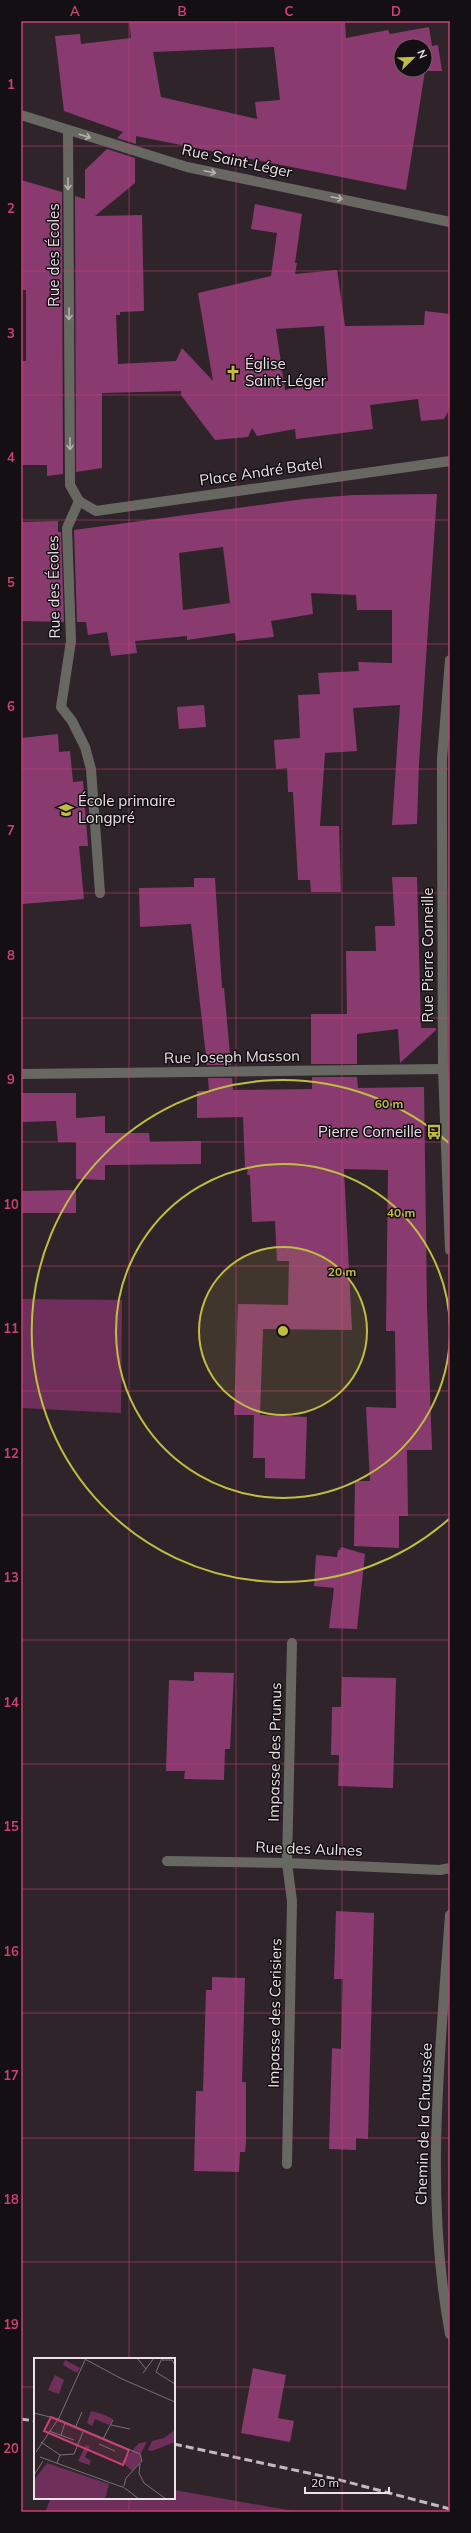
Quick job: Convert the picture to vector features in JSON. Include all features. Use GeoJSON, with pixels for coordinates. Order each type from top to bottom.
{"type":"FeatureCollection","features":[{"type":"Feature","properties":{"kind":"street","name":"Rue Saint-Léger"},"geometry":{"type":"LineString","coordinates":[[21,115],[68,131],[187,167],[450,222]]}},
{"type":"Feature","properties":{"kind":"street","name":"Rue des Écoles"},"geometry":{"type":"LineString","coordinates":[[68,131],[70,485],[79,501],[67,528],[71,641],[61,707],[72,721],[85,746],[91,769],[100,893]]}},
{"type":"Feature","properties":{"kind":"street","name":"Place André Batel"},"geometry":{"type":"LineString","coordinates":[[79,501],[96,511],[450,461]]}},
{"type":"Feature","properties":{"kind":"street","name":"Rue Pierre Corneille"},"geometry":{"type":"LineString","coordinates":[[450,660],[442,759],[446,809],[443,1069],[450,1250]]}},
{"type":"Feature","properties":{"kind":"street","name":"Rue Joseph Masson"},"geometry":{"type":"LineString","coordinates":[[21,1074],[443,1069]]}},
{"type":"Feature","properties":{"kind":"street","name":"Impasse des Prunus"},"geometry":{"type":"LineString","coordinates":[[287,1863],[292,1643]]}},
{"type":"Feature","properties":{"kind":"street","name":"Rue des Aulnes"},"geometry":{"type":"LineString","coordinates":[[167,1861],[287,1863],[440,1870],[450,1868]]}},
{"type":"Feature","properties":{"kind":"street","name":"Impasse des Cerisiers"},"geometry":{"type":"LineString","coordinates":[[287,1863],[292,1901],[287,2164]]}},
{"type":"Feature","properties":{"kind":"street","name":"Chemin de la Chaussée"},"geometry":{"type":"LineString","coordinates":[[450,1915],[435,2159],[441,2266],[450,2334]]}},
{"type":"Feature","properties":{"kind":"shaded area"},"geometry":{"type":"Polygon","coordinates":[[[21,1299],[122,1300],[121,1413],[21,1408],[21,1299]]]}},
{"type":"Feature","properties":{"kind":"shaded area"},"geometry":{"type":"Polygon","coordinates":[[[175,2490],[299,2512],[45,2512],[51,2499],[175,2499],[175,2490]]]}},
{"type":"Feature","properties":{"kind":"building"},"geometry":{"type":"Polygon","coordinates":[[[129,21],[345,21],[346,38],[388,30],[390,34],[429,27],[431,38],[393,38],[393,78],[424,78],[406,190],[136,136],[136,144],[117,138],[123,132],[64,111],[55,36],[80,34],[81,44],[131,38],[129,21]],[[274,47],[153,52],[161,97],[257,119],[255,102],[280,100],[274,47]]]}},
{"type":"Feature","properties":{"kind":"building"},"geometry":{"type":"Polygon","coordinates":[[[438,45],[442,71],[433,71],[433,46],[438,45]]]}},
{"type":"Feature","properties":{"kind":"building"},"geometry":{"type":"Polygon","coordinates":[[[107,149],[135,158],[135,183],[95,216],[142,215],[144,311],[120,312],[120,315],[116,315],[118,364],[176,361],[182,348],[213,381],[198,293],[271,276],[277,233],[251,229],[255,204],[302,214],[295,263],[297,263],[295,274],[337,270],[345,326],[424,325],[425,311],[450,314],[450,395],[448,412],[444,419],[421,421],[418,399],[370,405],[373,429],[296,439],[295,429],[257,436],[252,428],[248,437],[215,440],[181,395],[181,391],[102,393],[102,468],[76,472],[75,196],[85,199],[85,170],[107,149]],[[324,326],[276,329],[285,390],[328,381],[324,326]]]}},
{"type":"Feature","properties":{"kind":"building"},"geometry":{"type":"Polygon","coordinates":[[[21,180],[62,192],[63,474],[47,476],[47,465],[21,465],[21,361],[26,361],[26,290],[21,290],[21,180]]]}},
{"type":"Feature","properties":{"kind":"building"},"geometry":{"type":"Polygon","coordinates":[[[437,494],[419,763],[417,824],[392,825],[400,705],[353,708],[357,751],[325,753],[320,826],[339,826],[341,892],[311,892],[310,880],[298,880],[293,792],[288,792],[287,768],[276,769],[274,740],[300,738],[298,695],[320,694],[318,673],[359,671],[358,662],[392,663],[392,610],[357,610],[356,595],[311,593],[313,614],[271,621],[274,637],[236,641],[235,633],[187,640],[187,636],[135,641],[137,653],[111,656],[107,632],[88,635],[86,622],[77,622],[74,530],[304,499],[353,495],[437,494]],[[223,547],[179,553],[183,610],[230,603],[223,547]]]}},
{"type":"Feature","properties":{"kind":"building"},"geometry":{"type":"Polygon","coordinates":[[[58,521],[58,532],[61,532],[64,622],[21,621],[21,522],[58,521]]]}},
{"type":"Feature","properties":{"kind":"building"},"geometry":{"type":"Polygon","coordinates":[[[204,705],[206,727],[179,729],[177,707],[204,705]]]}},
{"type":"Feature","properties":{"kind":"building"},"geometry":{"type":"Polygon","coordinates":[[[58,734],[59,752],[70,751],[73,782],[83,781],[88,846],[79,846],[84,899],[22,904],[21,738],[58,734]]]}},
{"type":"Feature","properties":{"kind":"building"},"geometry":{"type":"Polygon","coordinates":[[[392,877],[417,877],[421,1028],[436,1028],[436,1030],[400,1063],[398,1029],[357,1034],[357,1064],[311,1064],[311,1014],[347,1014],[346,951],[376,951],[375,926],[395,926],[392,877]]]}},
{"type":"Feature","properties":{"kind":"building"},"geometry":{"type":"Polygon","coordinates":[[[194,878],[215,878],[222,988],[224,988],[231,1065],[207,1065],[191,924],[140,927],[139,888],[194,887],[194,878]]]}},
{"type":"Feature","properties":{"kind":"building"},"geometry":{"type":"Polygon","coordinates":[[[312,1077],[357,1077],[358,1088],[424,1087],[427,1307],[432,1450],[407,1450],[408,1516],[399,1516],[399,1548],[354,1546],[355,1481],[370,1481],[366,1407],[396,1408],[395,1331],[386,1331],[388,1170],[344,1169],[352,1330],[263,1329],[260,1415],[307,1417],[305,1479],[265,1478],[265,1458],[253,1458],[254,1415],[234,1415],[238,1304],[288,1305],[289,1261],[277,1261],[275,1221],[252,1222],[250,1175],[247,1175],[248,1167],[245,1167],[243,1117],[197,1118],[197,1091],[209,1091],[208,1078],[232,1078],[233,1090],[312,1089],[312,1077]]]}},
{"type":"Feature","properties":{"kind":"building"},"geometry":{"type":"Polygon","coordinates":[[[21,1093],[76,1093],[76,1118],[105,1116],[105,1133],[149,1133],[150,1142],[201,1141],[201,1164],[105,1165],[105,1180],[76,1179],[76,1142],[58,1142],[56,1121],[21,1122],[21,1093]]]}},
{"type":"Feature","properties":{"kind":"building"},"geometry":{"type":"Polygon","coordinates":[[[76,1190],[76,1213],[21,1213],[21,1191],[76,1190]]]}},
{"type":"Feature","properties":{"kind":"building"},"geometry":{"type":"Polygon","coordinates":[[[341,1547],[365,1554],[357,1629],[329,1628],[334,1588],[314,1586],[316,1555],[337,1557],[338,1550],[340,1550],[341,1547]]]}},
{"type":"Feature","properties":{"kind":"building"},"geometry":{"type":"Polygon","coordinates":[[[194,1672],[234,1673],[230,1749],[225,1749],[224,1780],[184,1779],[185,1771],[166,1771],[169,1680],[194,1681],[194,1672]]]}},
{"type":"Feature","properties":{"kind":"building"},"geometry":{"type":"Polygon","coordinates":[[[342,1677],[396,1678],[393,1788],[338,1786],[339,1755],[331,1755],[332,1707],[341,1707],[342,1677]]]}},
{"type":"Feature","properties":{"kind":"building"},"geometry":{"type":"Polygon","coordinates":[[[336,1911],[374,1913],[368,2139],[356,2138],[356,2150],[329,2149],[332,2048],[341,2049],[343,1979],[334,1979],[336,1911]]]}},
{"type":"Feature","properties":{"kind":"building"},"geometry":{"type":"Polygon","coordinates":[[[212,1977],[245,1978],[242,2082],[246,2082],[246,2142],[245,2152],[240,2152],[239,2172],[194,2171],[196,2091],[203,2091],[206,1990],[212,1990],[212,1977]]]}},
{"type":"Feature","properties":{"kind":"building"},"geometry":{"type":"Polygon","coordinates":[[[253,2368],[286,2375],[278,2418],[294,2421],[290,2442],[241,2433],[253,2368]]]}},
{"type":"Feature","properties":{"kind":"railway"},"geometry":{"type":"LineString","coordinates":[[21,2419],[34,2421]]}},
{"type":"Feature","properties":{"kind":"railway"},"geometry":{"type":"LineString","coordinates":[[175,2444],[336,2479],[450,2509]]}},
{"type":"Feature","properties":{"kind":"place","name":"Église Saint-Léger"},"geometry":{"type":"Point","coordinates":[233,373]}},
{"type":"Feature","properties":{"kind":"place","name":"École primaire Longpré"},"geometry":{"type":"Point","coordinates":[66,810]}},
{"type":"Feature","properties":{"kind":"place","name":"Pierre Corneille"},"geometry":{"type":"Point","coordinates":[434,1132]}}]}
